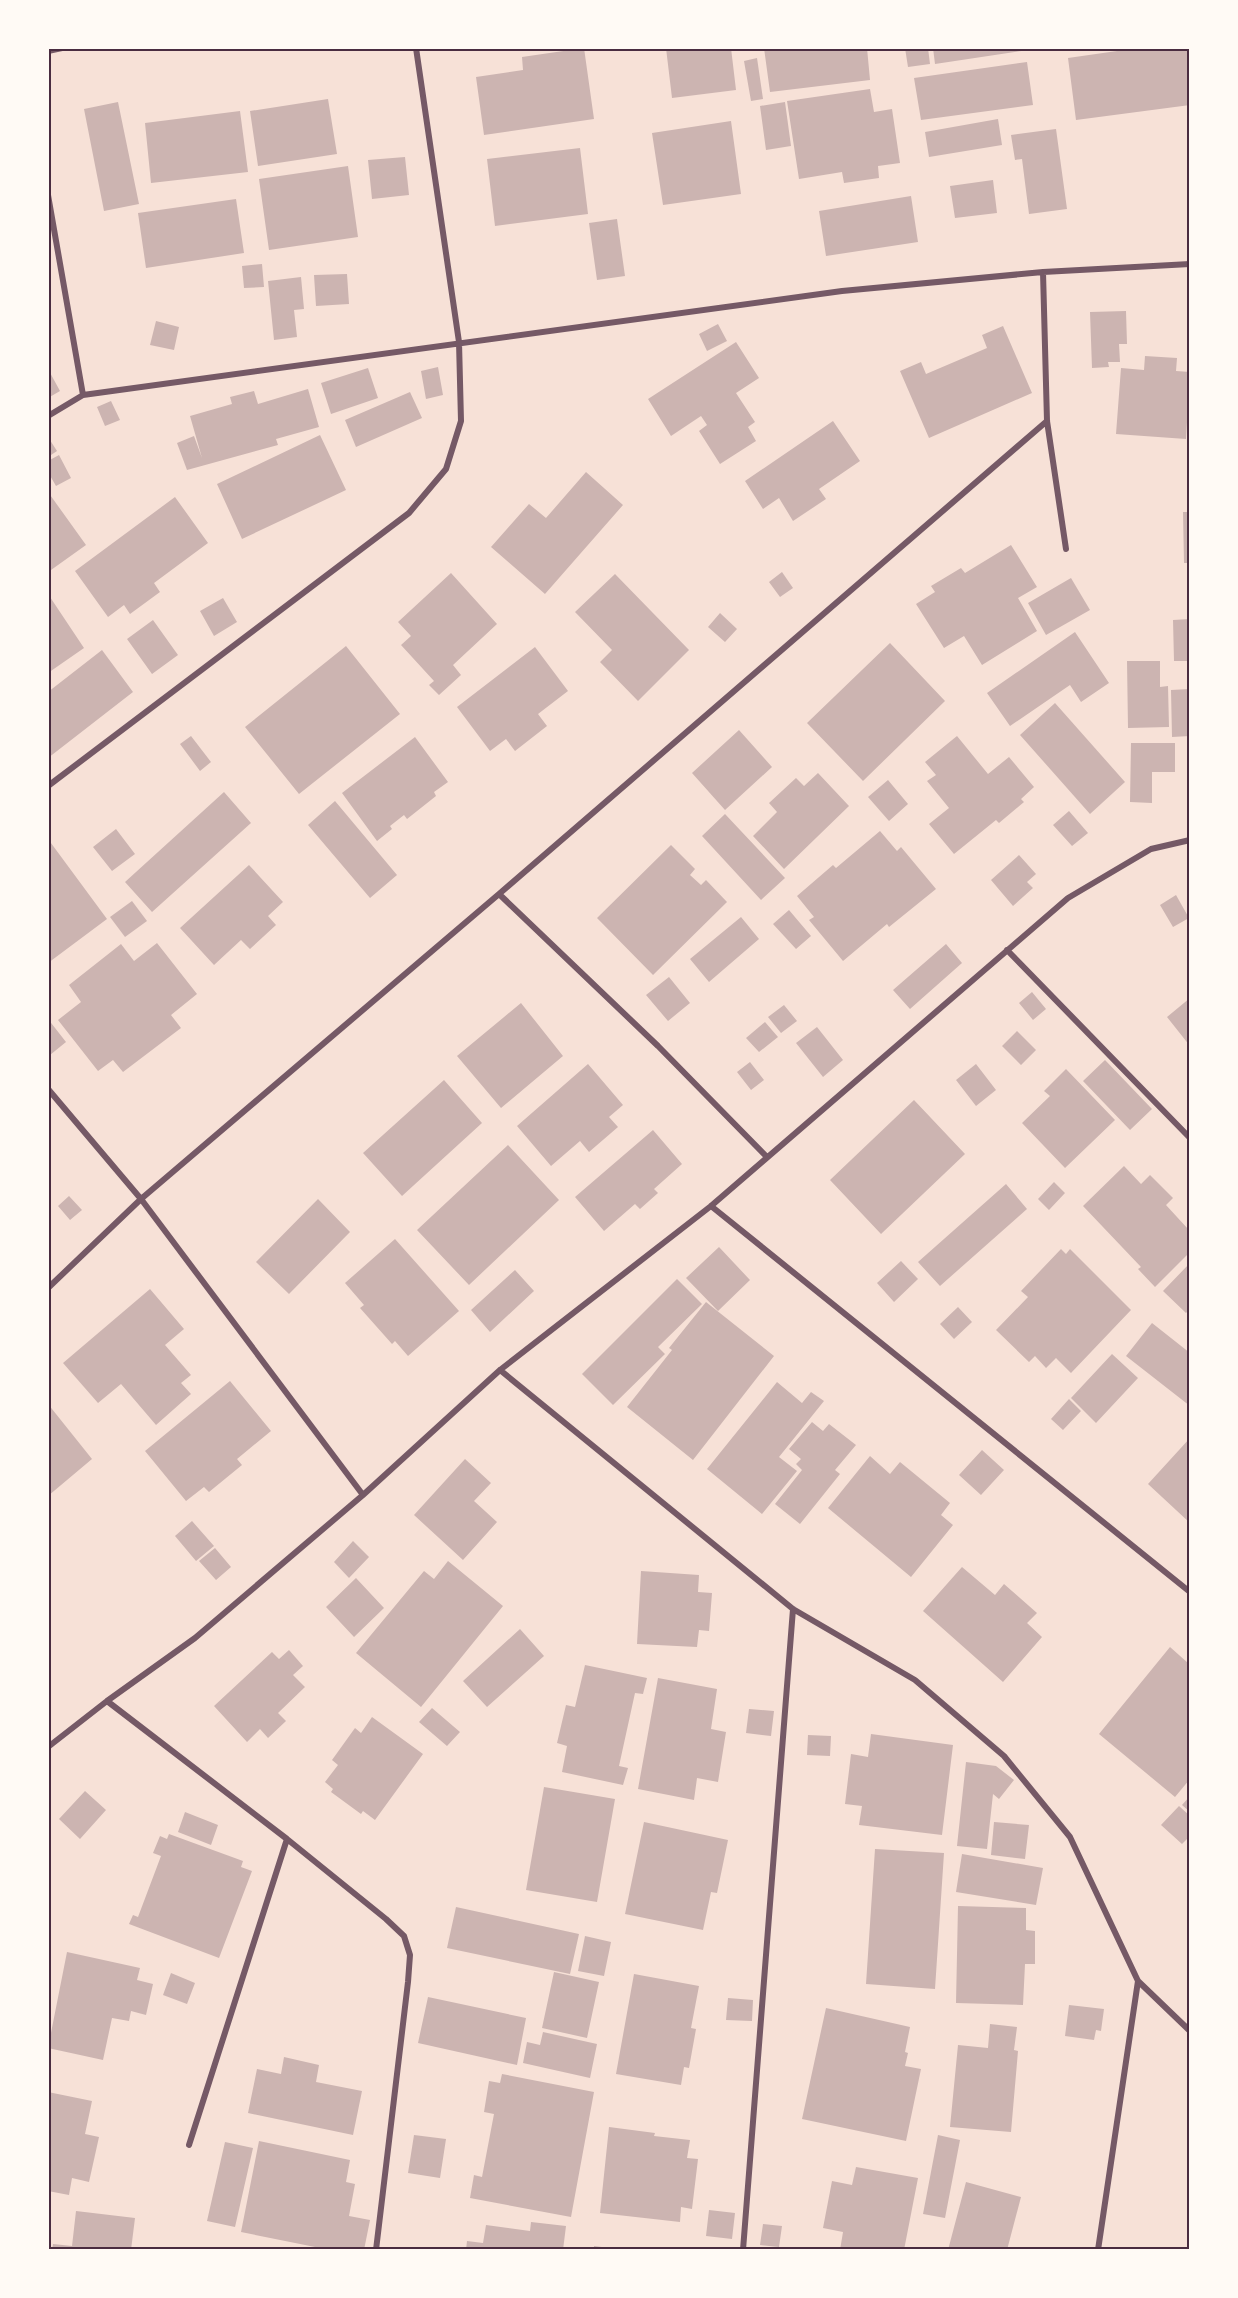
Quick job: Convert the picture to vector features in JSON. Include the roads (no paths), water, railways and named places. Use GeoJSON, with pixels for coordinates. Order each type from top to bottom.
{"type":"FeatureCollection","features":[{"type":"Feature","properties":{"kind":"street"},"geometry":{"type":"LineString","coordinates":[[48,51],[62,48]]}},
{"type":"Feature","properties":{"kind":"street"},"geometry":{"type":"LineString","coordinates":[[48,786],[409,513],[446,469],[461,421],[459,342],[416,48]]}},
{"type":"Feature","properties":{"kind":"street"},"geometry":{"type":"LineString","coordinates":[[48,195],[83,395]]}},
{"type":"Feature","properties":{"kind":"street"},"geometry":{"type":"LineString","coordinates":[[48,416],[83,395],[842,291],[1043,272],[1190,264]]}},
{"type":"Feature","properties":{"kind":"street"},"geometry":{"type":"LineString","coordinates":[[1043,272],[1047,420],[1066,549]]}},
{"type":"Feature","properties":{"kind":"street"},"geometry":{"type":"LineString","coordinates":[[48,1288],[141,1198],[499,894],[1047,420]]}},
{"type":"Feature","properties":{"kind":"street"},"geometry":{"type":"LineString","coordinates":[[48,1747],[107,1701],[195,1638],[363,1496],[500,1370],[711,1206],[1068,898],[1151,849],[1190,840]]}},
{"type":"Feature","properties":{"kind":"street"},"geometry":{"type":"LineString","coordinates":[[499,894],[658,1046],[767,1157]]}},
{"type":"Feature","properties":{"kind":"street"},"geometry":{"type":"LineString","coordinates":[[1007,950],[1190,1138]]}},
{"type":"Feature","properties":{"kind":"street"},"geometry":{"type":"LineString","coordinates":[[48,1089],[141,1198],[363,1496]]}},
{"type":"Feature","properties":{"kind":"street"},"geometry":{"type":"LineString","coordinates":[[711,1206],[1190,1592]]}},
{"type":"Feature","properties":{"kind":"street"},"geometry":{"type":"LineString","coordinates":[[500,1370],[793,1609],[915,1680],[1004,1756],[1070,1836],[1138,1981],[1190,2031]]}},
{"type":"Feature","properties":{"kind":"street"},"geometry":{"type":"LineString","coordinates":[[743,2250],[793,1609]]}},
{"type":"Feature","properties":{"kind":"street"},"geometry":{"type":"LineString","coordinates":[[107,1701],[287,1839],[404,1936],[411,1955],[376,2250]]}},
{"type":"Feature","properties":{"kind":"street"},"geometry":{"type":"LineString","coordinates":[[189,2145],[287,1839]]}},
{"type":"Feature","properties":{"kind":"street"},"geometry":{"type":"LineString","coordinates":[[1098,2250],[1138,1981]]}}]}
